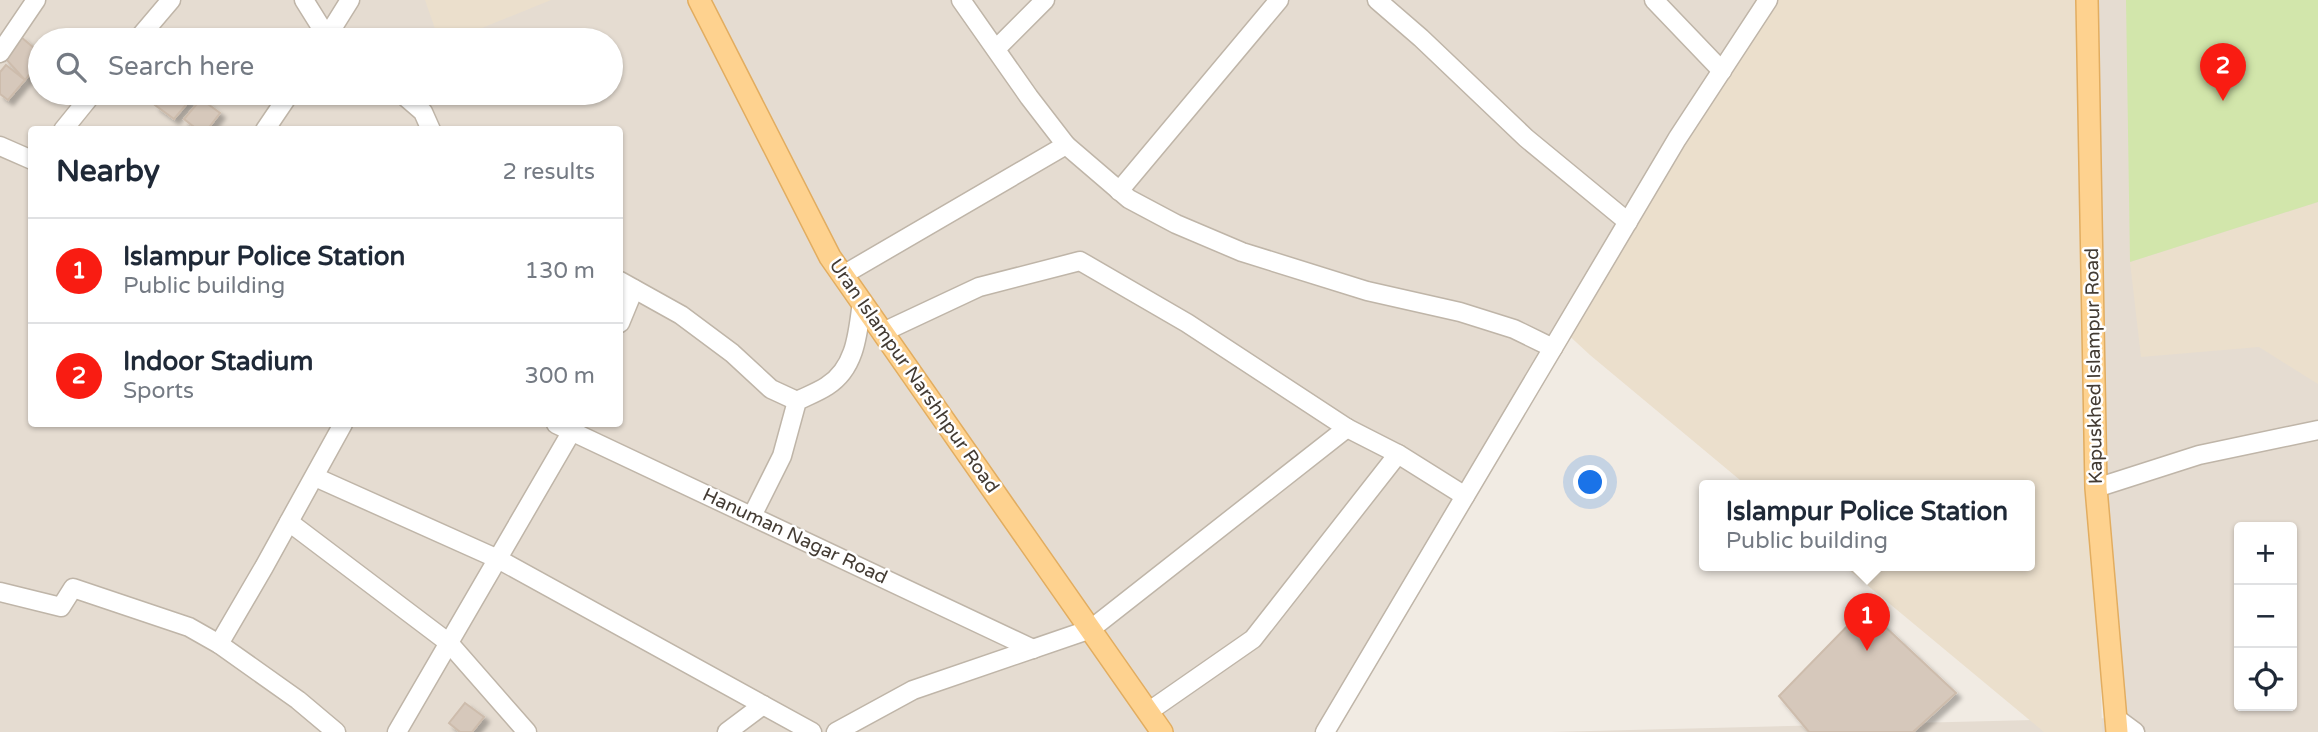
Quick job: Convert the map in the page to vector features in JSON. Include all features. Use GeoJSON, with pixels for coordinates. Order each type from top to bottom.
{"type":"FeatureCollection","features":[{"type":"Feature","properties":{"kind":"main road","name":"Uran Islampur Narshhpur Road"},"geometry":{"type":"LineString","coordinates":[[699,0],[830,257],[1162,732]]}},
{"type":"Feature","properties":{"kind":"main road","name":"Kapuskhed Islampur Road"},"geometry":{"type":"LineString","coordinates":[[2087,0],[2096,488],[2116,725]]}},
{"type":"Feature","properties":{"kind":"street"},"geometry":{"type":"LineString","coordinates":[[0,53],[36,0]]}},
{"type":"Feature","properties":{"kind":"street"},"geometry":{"type":"LineString","coordinates":[[147,28],[171,0]]}},
{"type":"Feature","properties":{"kind":"street"},"geometry":{"type":"LineString","coordinates":[[304,0],[320,28]]}},
{"type":"Feature","properties":{"kind":"street"},"geometry":{"type":"LineString","coordinates":[[334,28],[350,0]]}},
{"type":"Feature","properties":{"kind":"street"},"geometry":{"type":"LineString","coordinates":[[961,0],[1066,145],[1129,199],[1176,225],[1242,252],[1367,291],[1492,322],[1514,329],[1553,348]]}},
{"type":"Feature","properties":{"kind":"street"},"geometry":{"type":"LineString","coordinates":[[996,49],[1045,0]]}},
{"type":"Feature","properties":{"kind":"street"},"geometry":{"type":"LineString","coordinates":[[1119,191],[1279,0]]}},
{"type":"Feature","properties":{"kind":"street"},"geometry":{"type":"LineString","coordinates":[[1377,0],[1526,138],[1628,222]]}},
{"type":"Feature","properties":{"kind":"street"},"geometry":{"type":"LineString","coordinates":[[1654,0],[1722,71]]}},
{"type":"Feature","properties":{"kind":"street"},"geometry":{"type":"LineString","coordinates":[[1325,732],[1677,139],[1768,0]]}},
{"type":"Feature","properties":{"kind":"street"},"geometry":{"type":"LineString","coordinates":[[66,126],[83,105]]}},
{"type":"Feature","properties":{"kind":"street"},"geometry":{"type":"LineString","coordinates":[[268,126],[282,105]]}},
{"type":"Feature","properties":{"kind":"street"},"geometry":{"type":"LineString","coordinates":[[415,105],[423,112],[429,126]]}},
{"type":"Feature","properties":{"kind":"street"},"geometry":{"type":"LineString","coordinates":[[843,275],[1066,145]]}},
{"type":"Feature","properties":{"kind":"street"},"geometry":{"type":"LineString","coordinates":[[0,146],[28,158]]}},
{"type":"Feature","properties":{"kind":"street"},"geometry":{"type":"LineString","coordinates":[[883,332],[979,288],[1080,261],[1187,323],[1347,428],[1398,454],[1465,496]]}},
{"type":"Feature","properties":{"kind":"street"},"geometry":{"type":"LineString","coordinates":[[623,307],[627,285],[681,314],[732,353],[771,389],[797,401]]}},
{"type":"Feature","properties":{"kind":"street"},"geometry":{"type":"LineString","coordinates":[[752,516],[782,456],[797,401],[829,385],[847,366],[856,343],[862,301]]}},
{"type":"Feature","properties":{"kind":"street"},"geometry":{"type":"LineString","coordinates":[[219,643],[341,427]]}},
{"type":"Feature","properties":{"kind":"street"},"geometry":{"type":"LineString","coordinates":[[397,732],[498,559],[567,427]]}},
{"type":"Feature","properties":{"kind":"street","name":"Hanuman Nagar Road"},"geometry":{"type":"LineString","coordinates":[[570,427],[1033,649]]}},
{"type":"Feature","properties":{"kind":"street"},"geometry":{"type":"LineString","coordinates":[[835,732],[913,690],[1091,629],[1347,428]]}},
{"type":"Feature","properties":{"kind":"street"},"geometry":{"type":"LineString","coordinates":[[2096,488],[2199,455],[2318,430]]}},
{"type":"Feature","properties":{"kind":"street"},"geometry":{"type":"LineString","coordinates":[[1148,712],[1253,639],[1398,454]]}},
{"type":"Feature","properties":{"kind":"street"},"geometry":{"type":"LineString","coordinates":[[315,477],[498,559],[812,732]]}},
{"type":"Feature","properties":{"kind":"street"},"geometry":{"type":"LineString","coordinates":[[289,522],[449,643],[527,732]]}},
{"type":"Feature","properties":{"kind":"street"},"geometry":{"type":"LineString","coordinates":[[0,592],[61,607],[73,588],[189,627],[219,643],[298,700],[336,732]]}},
{"type":"Feature","properties":{"kind":"street"},"geometry":{"type":"LineString","coordinates":[[727,732],[763,705]]}},
{"type":"Feature","properties":{"kind":"street"},"geometry":{"type":"LineString","coordinates":[[2116,725],[2135,732]]}},
{"type":"Feature","properties":{"kind":"shaded area"},"geometry":{"type":"Polygon","coordinates":[[[0,0],[1760,0],[1325,732],[0,732],[0,0]]]}},
{"type":"Feature","properties":{"kind":"shaded area"},"geometry":{"type":"Polygon","coordinates":[[[425,0],[551,0],[482,28],[435,28],[425,0]]]}},
{"type":"Feature","properties":{"kind":"shaded area"},"geometry":{"type":"Polygon","coordinates":[[[1770,0],[2087,0],[2102,732],[2044,732],[1850,571],[2035,571],[2035,480],[1740,480],[1563,330],[1770,0]]]}},
{"type":"Feature","properties":{"kind":"shaded area"},"geometry":{"type":"Polygon","coordinates":[[[2087,0],[2318,0],[2318,732],[1551,732],[2115,718],[2087,0]]]}},
{"type":"Feature","properties":{"kind":"shaded area"},"geometry":{"type":"Polygon","coordinates":[[[2318,202],[2318,384],[2259,347],[2141,357],[2130,262],[2318,202]]]}},
{"type":"Feature","properties":{"kind":"green space"},"geometry":{"type":"Polygon","coordinates":[[[2126,0],[2318,0],[2318,202],[2130,262],[2126,0]]]}},
{"type":"Feature","properties":{"kind":"building"},"geometry":{"type":"Polygon","coordinates":[[[21,37],[28,43],[28,76],[25,80],[5,58],[21,37]]]}},
{"type":"Feature","properties":{"kind":"building"},"geometry":{"type":"Polygon","coordinates":[[[6,65],[25,80],[8,100],[0,94],[0,72],[6,65]]]}},
{"type":"Feature","properties":{"kind":"building"},"geometry":{"type":"Polygon","coordinates":[[[155,105],[186,105],[174,119],[155,105]]]}},
{"type":"Feature","properties":{"kind":"building"},"geometry":{"type":"Polygon","coordinates":[[[196,105],[209,105],[220,113],[210,126],[193,126],[184,119],[196,105]]]}},
{"type":"Feature","properties":{"kind":"building"},"geometry":{"type":"Polygon","coordinates":[[[1865,608],[1956,693],[1913,732],[1809,732],[1779,696],[1865,608]]]}},
{"type":"Feature","properties":{"kind":"building"},"geometry":{"type":"Polygon","coordinates":[[[465,703],[484,717],[472,732],[460,732],[449,723],[465,703]]]}},
{"type":"Feature","properties":{"kind":"place","name":"Indoor Stadium"},"geometry":{"type":"Point","coordinates":[2223,101]}},
{"type":"Feature","properties":{"kind":"place","name":"Islampur Police Station"},"geometry":{"type":"Point","coordinates":[1867,651]}}]}
